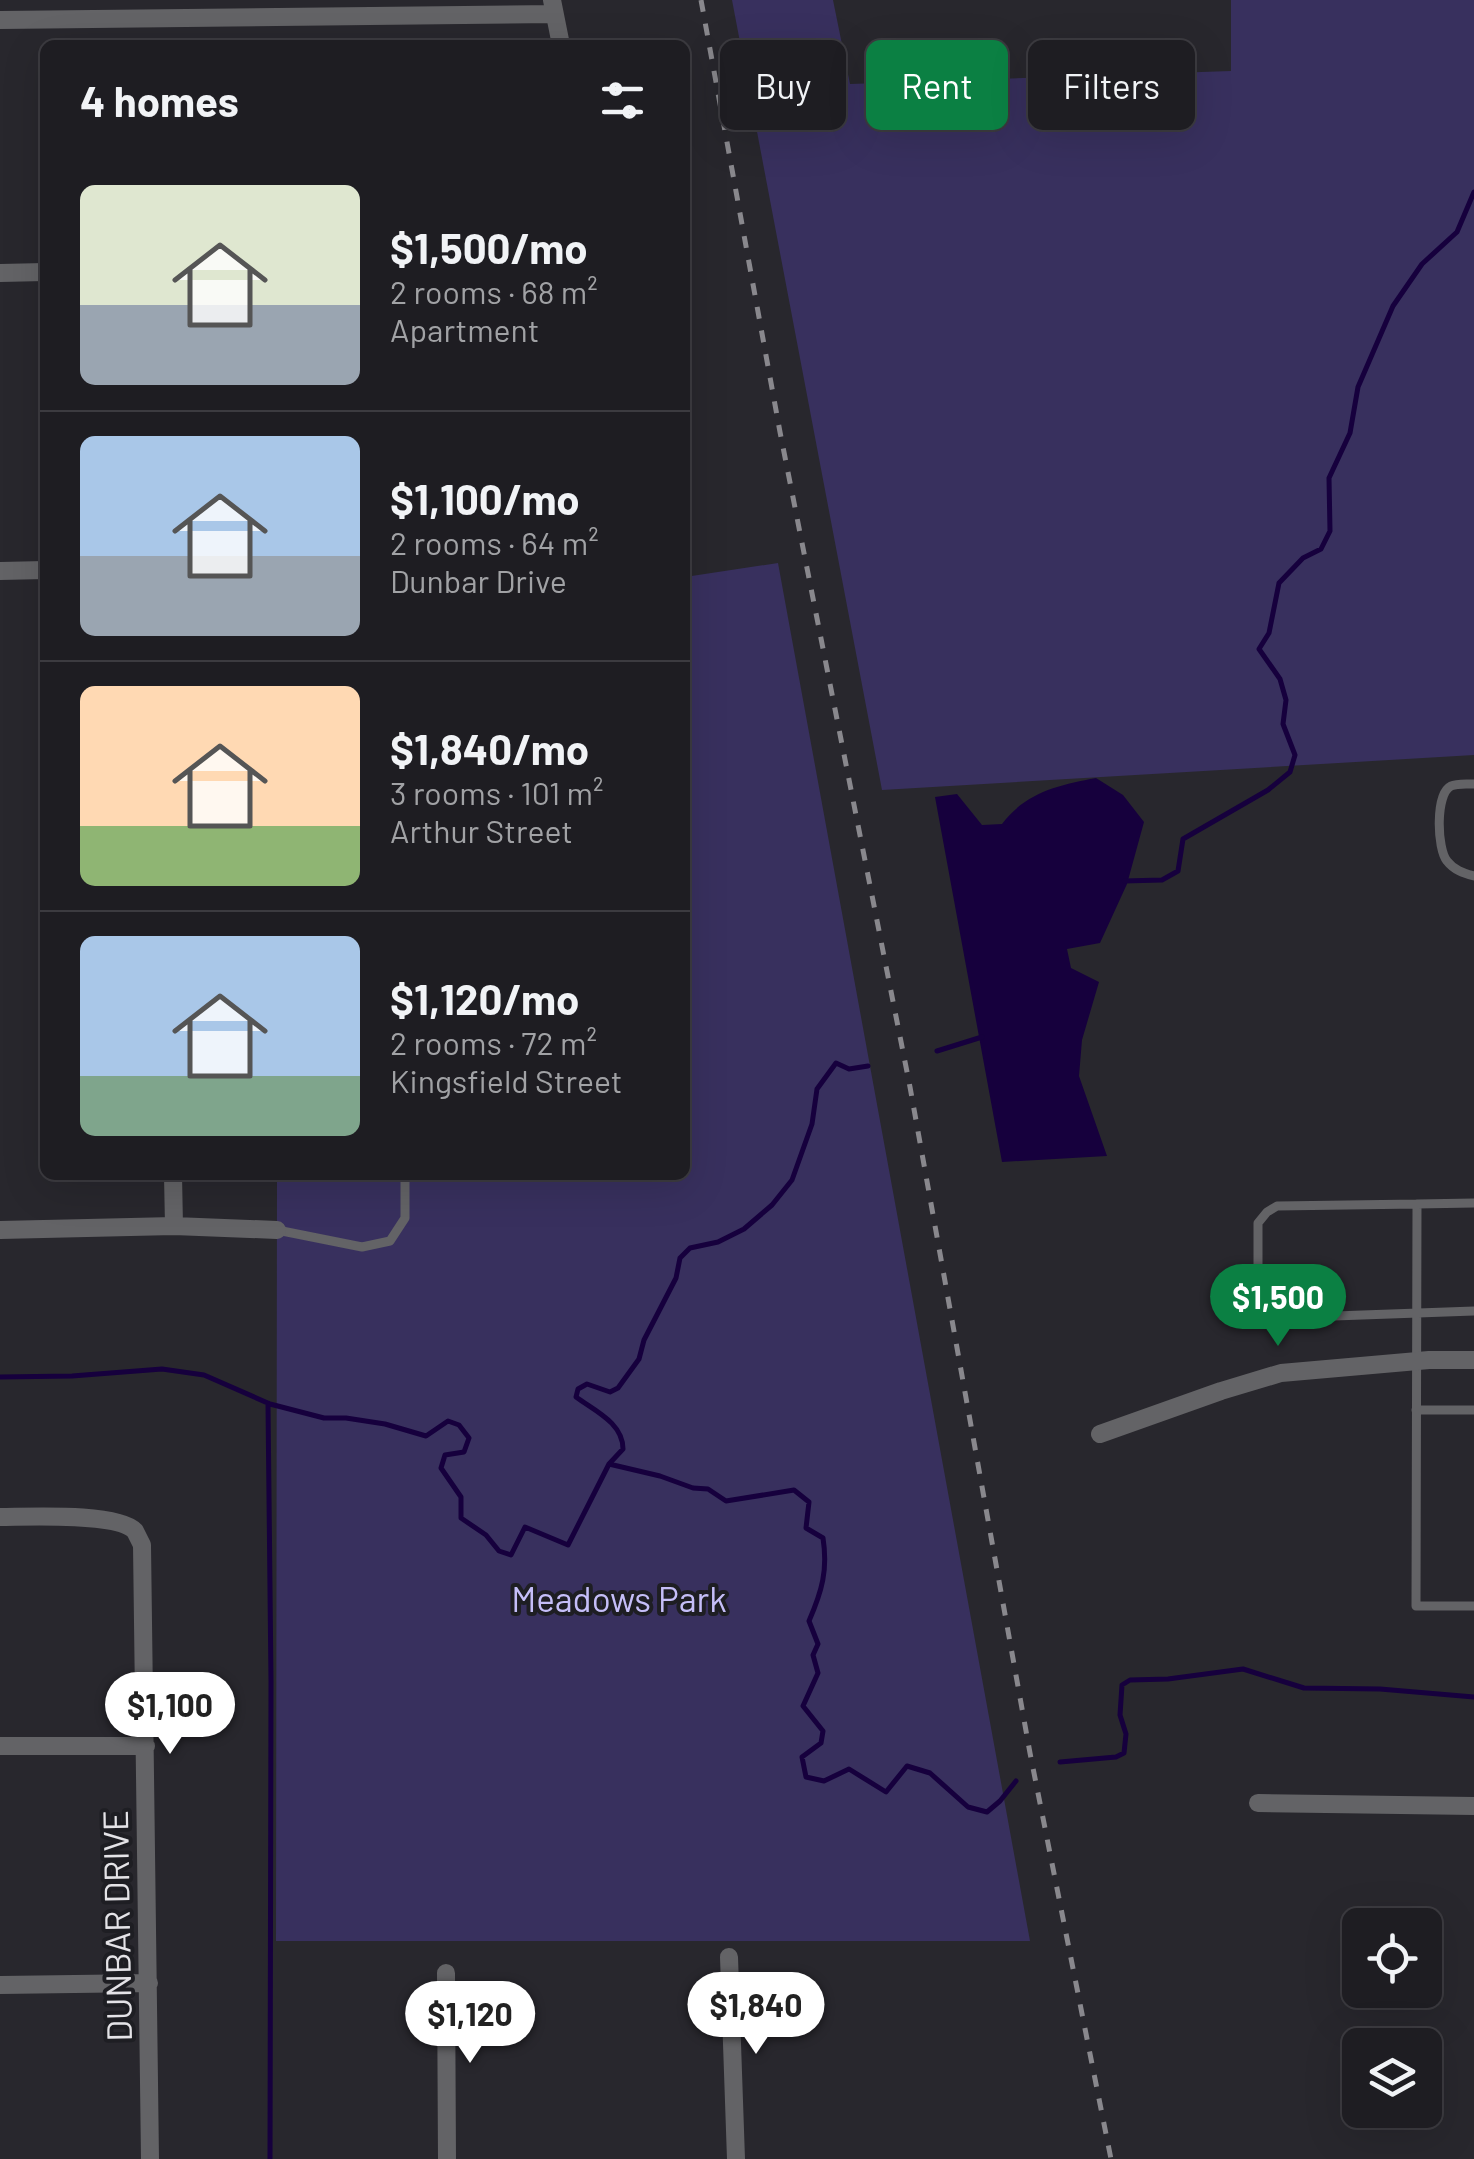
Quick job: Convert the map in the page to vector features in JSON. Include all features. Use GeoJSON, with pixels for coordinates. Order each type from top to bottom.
{"type":"FeatureCollection","features":[{"type":"Feature","properties":{"kind":"street"},"geometry":{"type":"LineString","coordinates":[[0,20],[553,7],[559,40]]}},
{"type":"Feature","properties":{"kind":"street"},"geometry":{"type":"LineString","coordinates":[[0,273],[40,272]]}},
{"type":"Feature","properties":{"kind":"street"},"geometry":{"type":"LineString","coordinates":[[0,571],[40,570]]}},
{"type":"Feature","properties":{"kind":"street"},"geometry":{"type":"LineString","coordinates":[[173,1180],[174,1226]]}},
{"type":"Feature","properties":{"kind":"street"},"geometry":{"type":"LineString","coordinates":[[0,1230],[174,1226],[277,1230]]}},
{"type":"Feature","properties":{"kind":"street"},"geometry":{"type":"LineString","coordinates":[[1100,1434],[1281,1372],[1474,1360]]}},
{"type":"Feature","properties":{"kind":"street","name":"DUNBAR DRIVE"},"geometry":{"type":"LineString","coordinates":[[0,1517],[100,1518],[126,1525],[136,1532],[142,1546],[150,2159]]}},
{"type":"Feature","properties":{"kind":"street"},"geometry":{"type":"LineString","coordinates":[[0,1746],[146,1746]]}},
{"type":"Feature","properties":{"kind":"street"},"geometry":{"type":"LineString","coordinates":[[1258,1803],[1474,1806]]}},
{"type":"Feature","properties":{"kind":"street"},"geometry":{"type":"LineString","coordinates":[[729,1956],[736,2159]]}},
{"type":"Feature","properties":{"kind":"street"},"geometry":{"type":"LineString","coordinates":[[446,1972],[446,2159]]}},
{"type":"Feature","properties":{"kind":"street"},"geometry":{"type":"LineString","coordinates":[[0,1985],[149,1983]]}},
{"type":"Feature","properties":{"kind":"lane"},"geometry":{"type":"LineString","coordinates":[[1474,784],[1452,785],[1444,791],[1440,803],[1441,851],[1460,872],[1474,876]]}},
{"type":"Feature","properties":{"kind":"lane"},"geometry":{"type":"LineString","coordinates":[[277,1230],[362,1248],[390,1241],[405,1218],[405,1180]]}},
{"type":"Feature","properties":{"kind":"lane"},"geometry":{"type":"LineString","coordinates":[[1474,1203],[1277,1206],[1258,1223],[1258,1306],[1266,1314],[1279,1318],[1474,1311]]}},
{"type":"Feature","properties":{"kind":"lane"},"geometry":{"type":"LineString","coordinates":[[1417,1204],[1416,1606],[1474,1606]]}},
{"type":"Feature","properties":{"kind":"lane"},"geometry":{"type":"LineString","coordinates":[[1416,1410],[1474,1410]]}},
{"type":"Feature","properties":{"kind":"green space"},"geometry":{"type":"Polygon","coordinates":[[[732,0],[833,0],[841,40],[740,40],[732,0]]]}},
{"type":"Feature","properties":{"kind":"green space"},"geometry":{"type":"Polygon","coordinates":[[[1231,0],[1474,0],[1474,755],[882,790],[757,130],[846,130],[846,64],[850,84],[866,83],[866,130],[1008,130],[1008,79],[1028,78],[1028,130],[1195,130],[1195,72],[1231,71],[1231,0]]]}},
{"type":"Feature","properties":{"kind":"green space","name":"Meadows Park"},"geometry":{"type":"Polygon","coordinates":[[[778,563],[1030,1941],[276,1941],[277,1180],[690,1180],[690,576],[778,563]]]}},
{"type":"Feature","properties":{"kind":"shaded area"},"geometry":{"type":"Polygon","coordinates":[[[1096,778],[1123,795],[1144,822],[1127,884],[1100,943],[1067,949],[1071,968],[1099,982],[1082,1040],[1079,1076],[1107,1156],[1002,1162],[935,797],[957,794],[982,825],[1002,824],[1033,797],[1096,778]]]}},
{"type":"Feature","properties":{"kind":"waterway"},"geometry":{"type":"LineString","coordinates":[[1124,881],[1162,880],[1178,871],[1183,839],[1268,790],[1290,772],[1295,755],[1283,724],[1286,700],[1280,679],[1259,649],[1269,633],[1279,583],[1303,558],[1321,549],[1330,531],[1329,478],[1350,433],[1358,387],[1393,306],[1422,264],[1457,232],[1474,192]]}},
{"type":"Feature","properties":{"kind":"waterway"},"geometry":{"type":"LineString","coordinates":[[937,1051],[982,1037]]}},
{"type":"Feature","properties":{"kind":"waterway"},"geometry":{"type":"LineString","coordinates":[[0,1377],[162,1369],[204,1375],[270,1404],[324,1418],[385,1424],[426,1436],[448,1421],[459,1425],[469,1438],[464,1452],[445,1455],[441,1468],[461,1497],[461,1518],[486,1535],[499,1551],[511,1555],[525,1527],[568,1545],[609,1464],[623,1449],[613,1425],[576,1397],[578,1389],[587,1384],[610,1392],[618,1388],[639,1359],[644,1340],[676,1278],[680,1258],[690,1248],[718,1242],[744,1229],[772,1205],[792,1180],[812,1124],[817,1089],[836,1063],[849,1069],[868,1066]]}},
{"type":"Feature","properties":{"kind":"waterway"},"geometry":{"type":"LineString","coordinates":[[268,1403],[270,2159]]}},
{"type":"Feature","properties":{"kind":"waterway"},"geometry":{"type":"LineString","coordinates":[[609,1464],[708,1489],[726,1501],[794,1490],[809,1502],[806,1528],[823,1538],[825,1560],[809,1621],[818,1644],[813,1655],[818,1673],[803,1706],[823,1731],[821,1743],[802,1757],[806,1777],[824,1781],[849,1769],[886,1792],[907,1766],[930,1773],[968,1807],[987,1812],[1016,1781]]}},
{"type":"Feature","properties":{"kind":"waterway"},"geometry":{"type":"LineString","coordinates":[[1060,1762],[1124,1753],[1122,1685],[1130,1680],[1243,1669],[1304,1688],[1380,1689],[1474,1697]]}},
{"type":"Feature","properties":{"kind":"railway"},"geometry":{"type":"LineString","coordinates":[[701,0],[780,432],[910,1087],[1030,1753],[1111,2159]]}}]}
